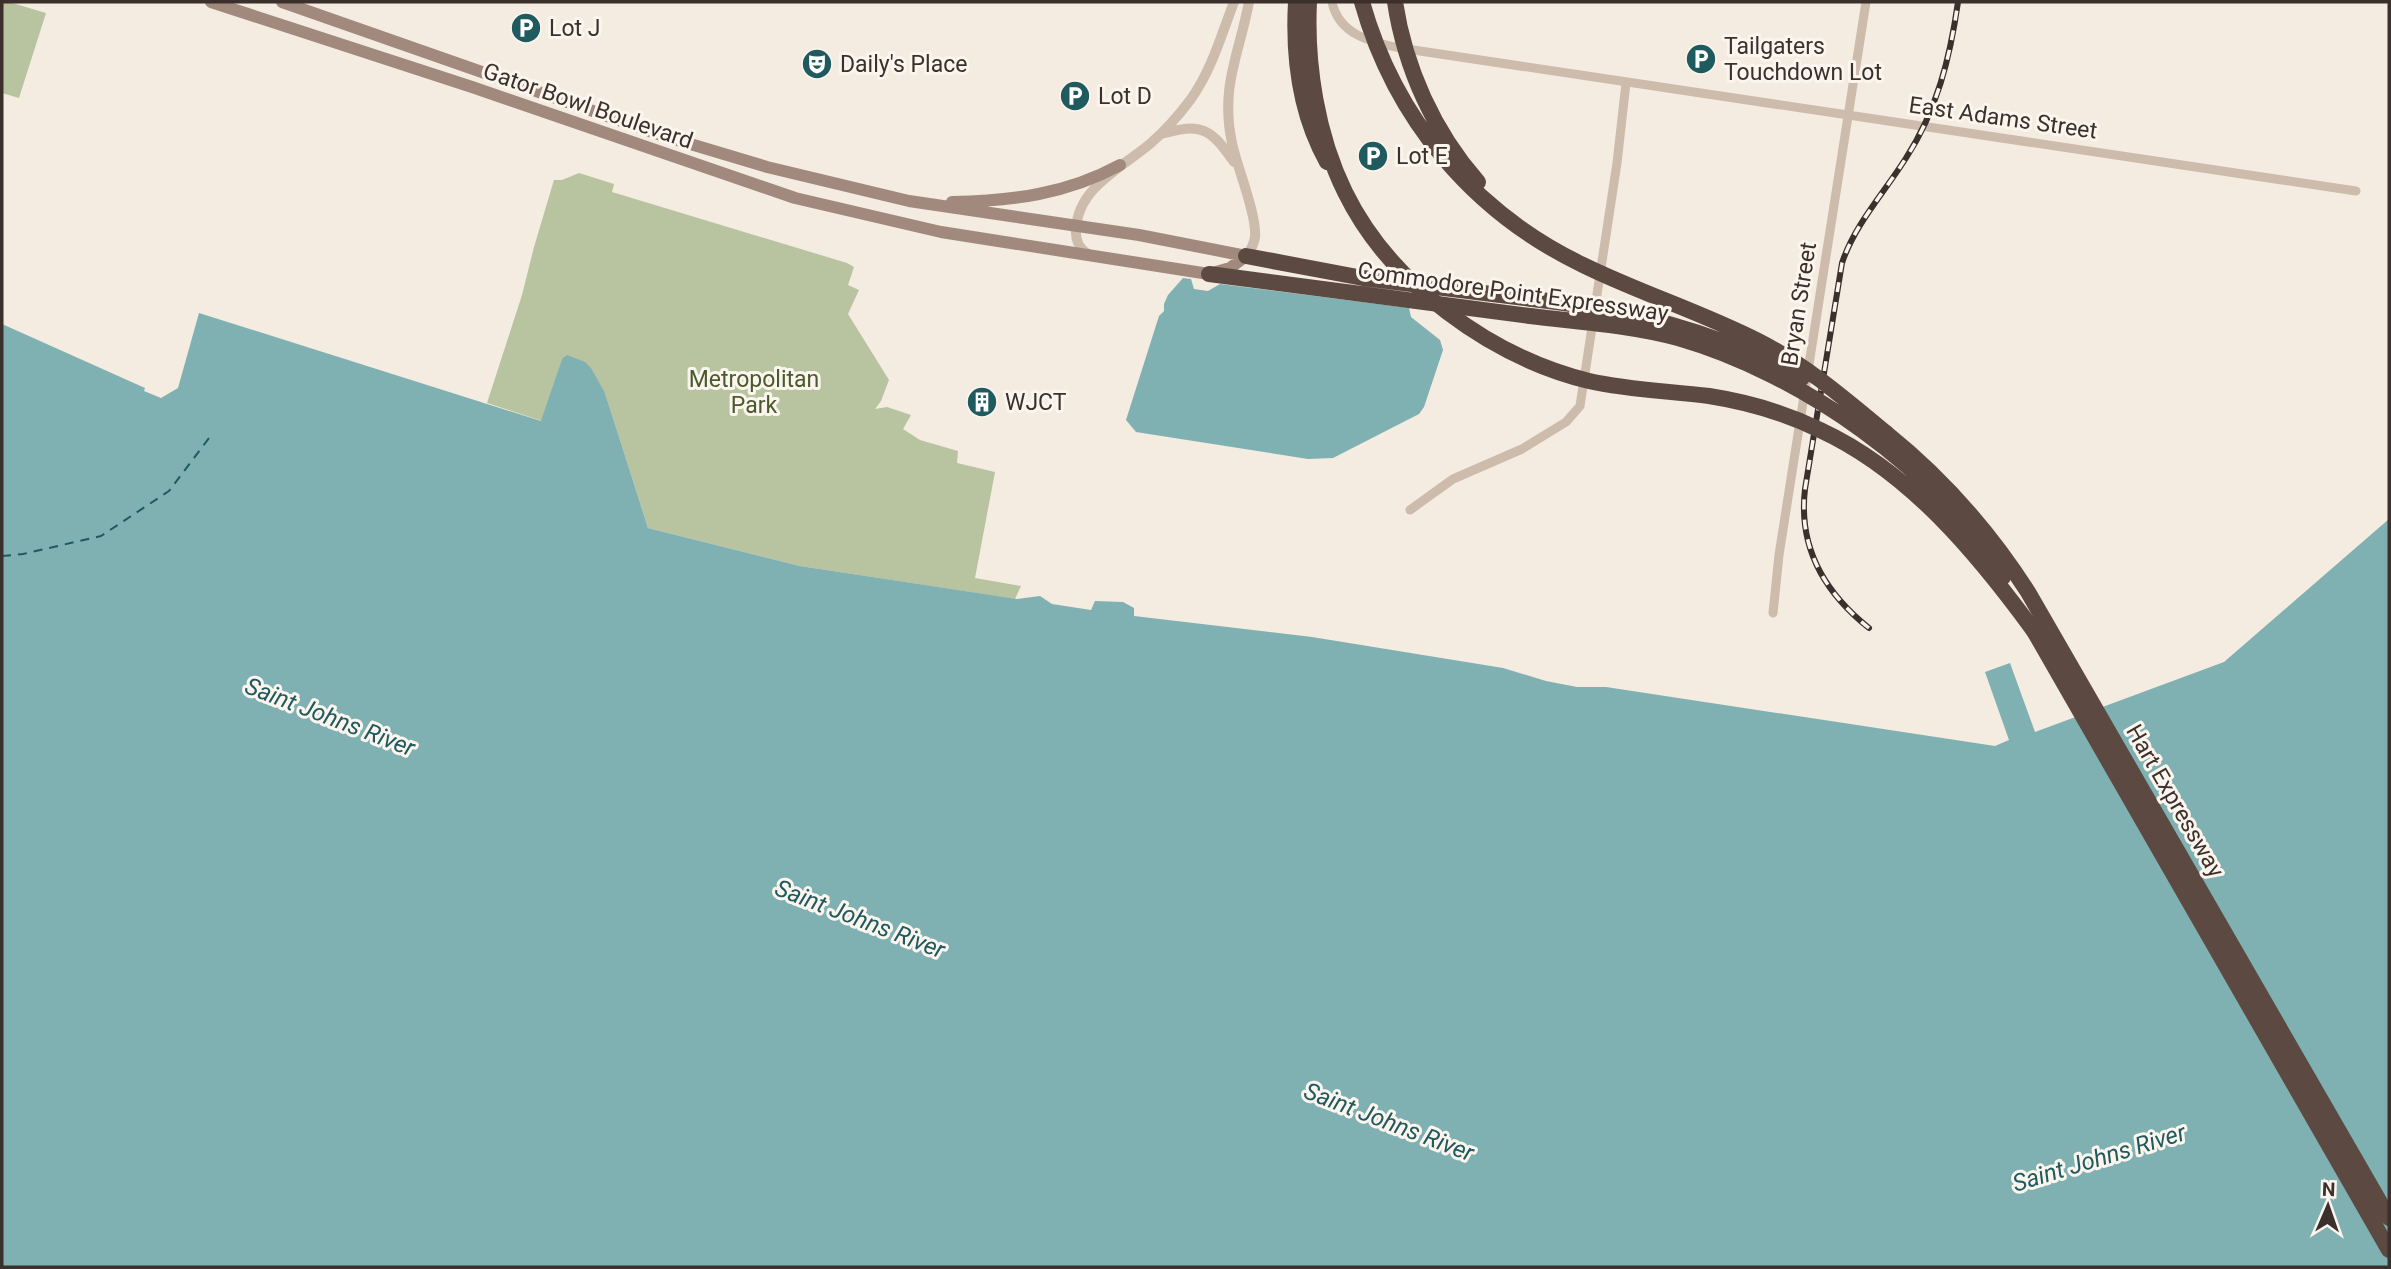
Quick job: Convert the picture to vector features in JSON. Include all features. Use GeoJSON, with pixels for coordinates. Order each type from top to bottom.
{"type":"FeatureCollection","features":[{"type":"Feature","properties":{"kind":"highway"},"geometry":{"type":"LineString","coordinates":[[1296,2],[1296,50],[1306,108],[1320,148],[1374,237],[1421,289],[1469,329],[1507,351],[1547,368],[1588,381],[1709,396],[1760,407],[1812,426],[1856,449],[1900,481],[1944,524],[1982,565],[2034,631]]}},
{"type":"Feature","properties":{"kind":"highway"},"geometry":{"type":"LineString","coordinates":[[1310,2],[1310,52],[1314,91],[1329,152],[1345,192]]}},
{"type":"Feature","properties":{"kind":"highway"},"geometry":{"type":"LineString","coordinates":[[1362,2],[1384,65],[1407,108],[1429,142],[1492,208],[1556,251],[1624,284],[1734,329],[1780,353],[1824,381],[1886,433]]}},
{"type":"Feature","properties":{"kind":"highway"},"geometry":{"type":"LineString","coordinates":[[1395,2],[1404,47],[1415,79],[1449,144],[1473,177],[1493,198],[1533,235],[1556,251]]}},
{"type":"Feature","properties":{"kind":"highway","name":"Commodore Point Expressway"},"geometry":{"type":"LineString","coordinates":[[1246,256],[1372,280],[1625,312],[1662,321],[1717,338],[1771,361],[1846,404],[1886,433]]}},
{"type":"Feature","properties":{"kind":"highway","name":"Commodore Point Expressway"},"geometry":{"type":"LineString","coordinates":[[1209,274],[1645,331],[1693,343],[1758,369],[1825,405],[1893,455],[1948,507],[1994,563],[2034,631]]}},
{"type":"Feature","properties":{"kind":"highway","name":"Hart Expressway"},"geometry":{"type":"LineString","coordinates":[[1886,433],[1958,500],[1996,545],[2028,592],[2389,1218]]}},
{"type":"Feature","properties":{"kind":"highway","name":"Hart Expressway"},"geometry":{"type":"LineString","coordinates":[[2034,631],[2389,1250]]}},
{"type":"Feature","properties":{"kind":"main road","name":"Gator Bowl Boulevard"},"geometry":{"type":"LineString","coordinates":[[211,2],[472,87],[761,187],[851,212],[956,234]]}},
{"type":"Feature","properties":{"kind":"main road","name":"Gator Bowl Boulevard"},"geometry":{"type":"LineString","coordinates":[[282,2],[690,144],[792,174],[909,201]]}},
{"type":"Feature","properties":{"kind":"main road"},"geometry":{"type":"LineString","coordinates":[[909,201],[980,202],[1025,198],[1073,185],[1121,165]]}},
{"type":"Feature","properties":{"kind":"main road","name":"Commodore Point Expressway"},"geometry":{"type":"LineString","coordinates":[[909,201],[1146,236],[1246,256]]}},
{"type":"Feature","properties":{"kind":"main road","name":"Commodore Point Expressway"},"geometry":{"type":"LineString","coordinates":[[956,234],[1209,274]]}},
{"type":"Feature","properties":{"kind":"main road"},"geometry":{"type":"LineString","coordinates":[[1209,274],[1230,268],[1246,256]]}},
{"type":"Feature","properties":{"kind":"street"},"geometry":{"type":"LineString","coordinates":[[1090,255],[1078,243],[1076,226],[1083,201],[1121,165],[1161,134],[1182,111],[1205,77],[1234,2]]}},
{"type":"Feature","properties":{"kind":"street"},"geometry":{"type":"LineString","coordinates":[[1246,256],[1254,244],[1255,233],[1230,132],[1228,94],[1233,62],[1249,2]]}},
{"type":"Feature","properties":{"kind":"street","name":"East Adams Street"},"geometry":{"type":"LineString","coordinates":[[1332,2],[1337,18],[1346,28],[1358,36],[1386,45],[2356,191]]}},
{"type":"Feature","properties":{"kind":"street","name":"Bryan Street"},"geometry":{"type":"LineString","coordinates":[[1773,613],[1781,542],[1866,2]]}},
{"type":"Feature","properties":{"kind":"street"},"geometry":{"type":"LineString","coordinates":[[1410,510],[1453,479],[1522,449],[1566,422],[1580,406],[1615,176],[1626,83]]}},
{"type":"Feature","properties":{"kind":"street"},"geometry":{"type":"LineString","coordinates":[[1161,134],[1189,128],[1206,130],[1220,142],[1239,171]]}},
{"type":"Feature","properties":{"kind":"green space"},"geometry":{"type":"Polygon","coordinates":[[[2,2],[46,13],[19,98],[2,93],[2,2]]]}},
{"type":"Feature","properties":{"kind":"green space","name":"Metropolitan Park"},"geometry":{"type":"Polygon","coordinates":[[[579,173],[614,184],[612,192],[854,267],[848,285],[859,290],[848,314],[889,380],[875,409],[887,407],[911,415],[903,429],[920,440],[958,451],[957,463],[995,472],[975,578],[1021,586],[1015,599],[800,566],[648,528],[605,393],[562,359],[542,421],[487,403],[522,295],[554,180],[562,180],[579,173]]]}},
{"type":"Feature","properties":{"kind":"water"},"geometry":{"type":"Polygon","coordinates":[[[1183,278],[1191,279],[1194,289],[1208,291],[1220,284],[1409,308],[1411,317],[1440,340],[1443,350],[1424,407],[1419,414],[1333,458],[1308,459],[1136,432],[1126,420],[1159,316],[1164,311],[1168,295],[1183,278]]]}},
{"type":"Feature","properties":{"kind":"water","name":"Saint Johns River"},"geometry":{"type":"Polygon","coordinates":[[[199,313],[541,421],[562,359],[567,355],[585,362],[605,393],[648,528],[800,566],[1017,599],[1040,596],[1052,604],[1091,610],[1095,601],[1123,602],[1134,608],[1134,616],[1312,637],[1503,668],[1577,687],[1606,687],[1995,746],[2009,740],[1985,672],[2010,663],[2035,732],[2224,662],[2389,519],[2389,1267],[2,1267],[2,324],[145,388],[144,391],[161,398],[178,388],[199,313]]]}},
{"type":"Feature","properties":{"kind":"ferry route"},"geometry":{"type":"LineString","coordinates":[[2,556],[23,554],[101,536],[169,491],[209,438]]}},
{"type":"Feature","properties":{"kind":"railway"},"geometry":{"type":"LineString","coordinates":[[1869,628],[1839,600],[1818,568],[1806,531],[1805,489],[1842,263],[1854,235],[1906,158],[1926,121],[1941,83],[1958,2]]}},
{"type":"Feature","properties":{"kind":"place","name":"Lot J"},"geometry":{"type":"Point","coordinates":[526,28]}},
{"type":"Feature","properties":{"kind":"place","name":"Tailgaters Touchdown Lot"},"geometry":{"type":"Point","coordinates":[1701,59]}},
{"type":"Feature","properties":{"kind":"place","name":"Daily's Place"},"geometry":{"type":"Point","coordinates":[817,64]}},
{"type":"Feature","properties":{"kind":"place","name":"Lot D"},"geometry":{"type":"Point","coordinates":[1075,96]}},
{"type":"Feature","properties":{"kind":"place","name":"Lot E"},"geometry":{"type":"Point","coordinates":[1373,156]}},
{"type":"Feature","properties":{"kind":"place","name":"WJCT"},"geometry":{"type":"Point","coordinates":[982,402]}}]}
